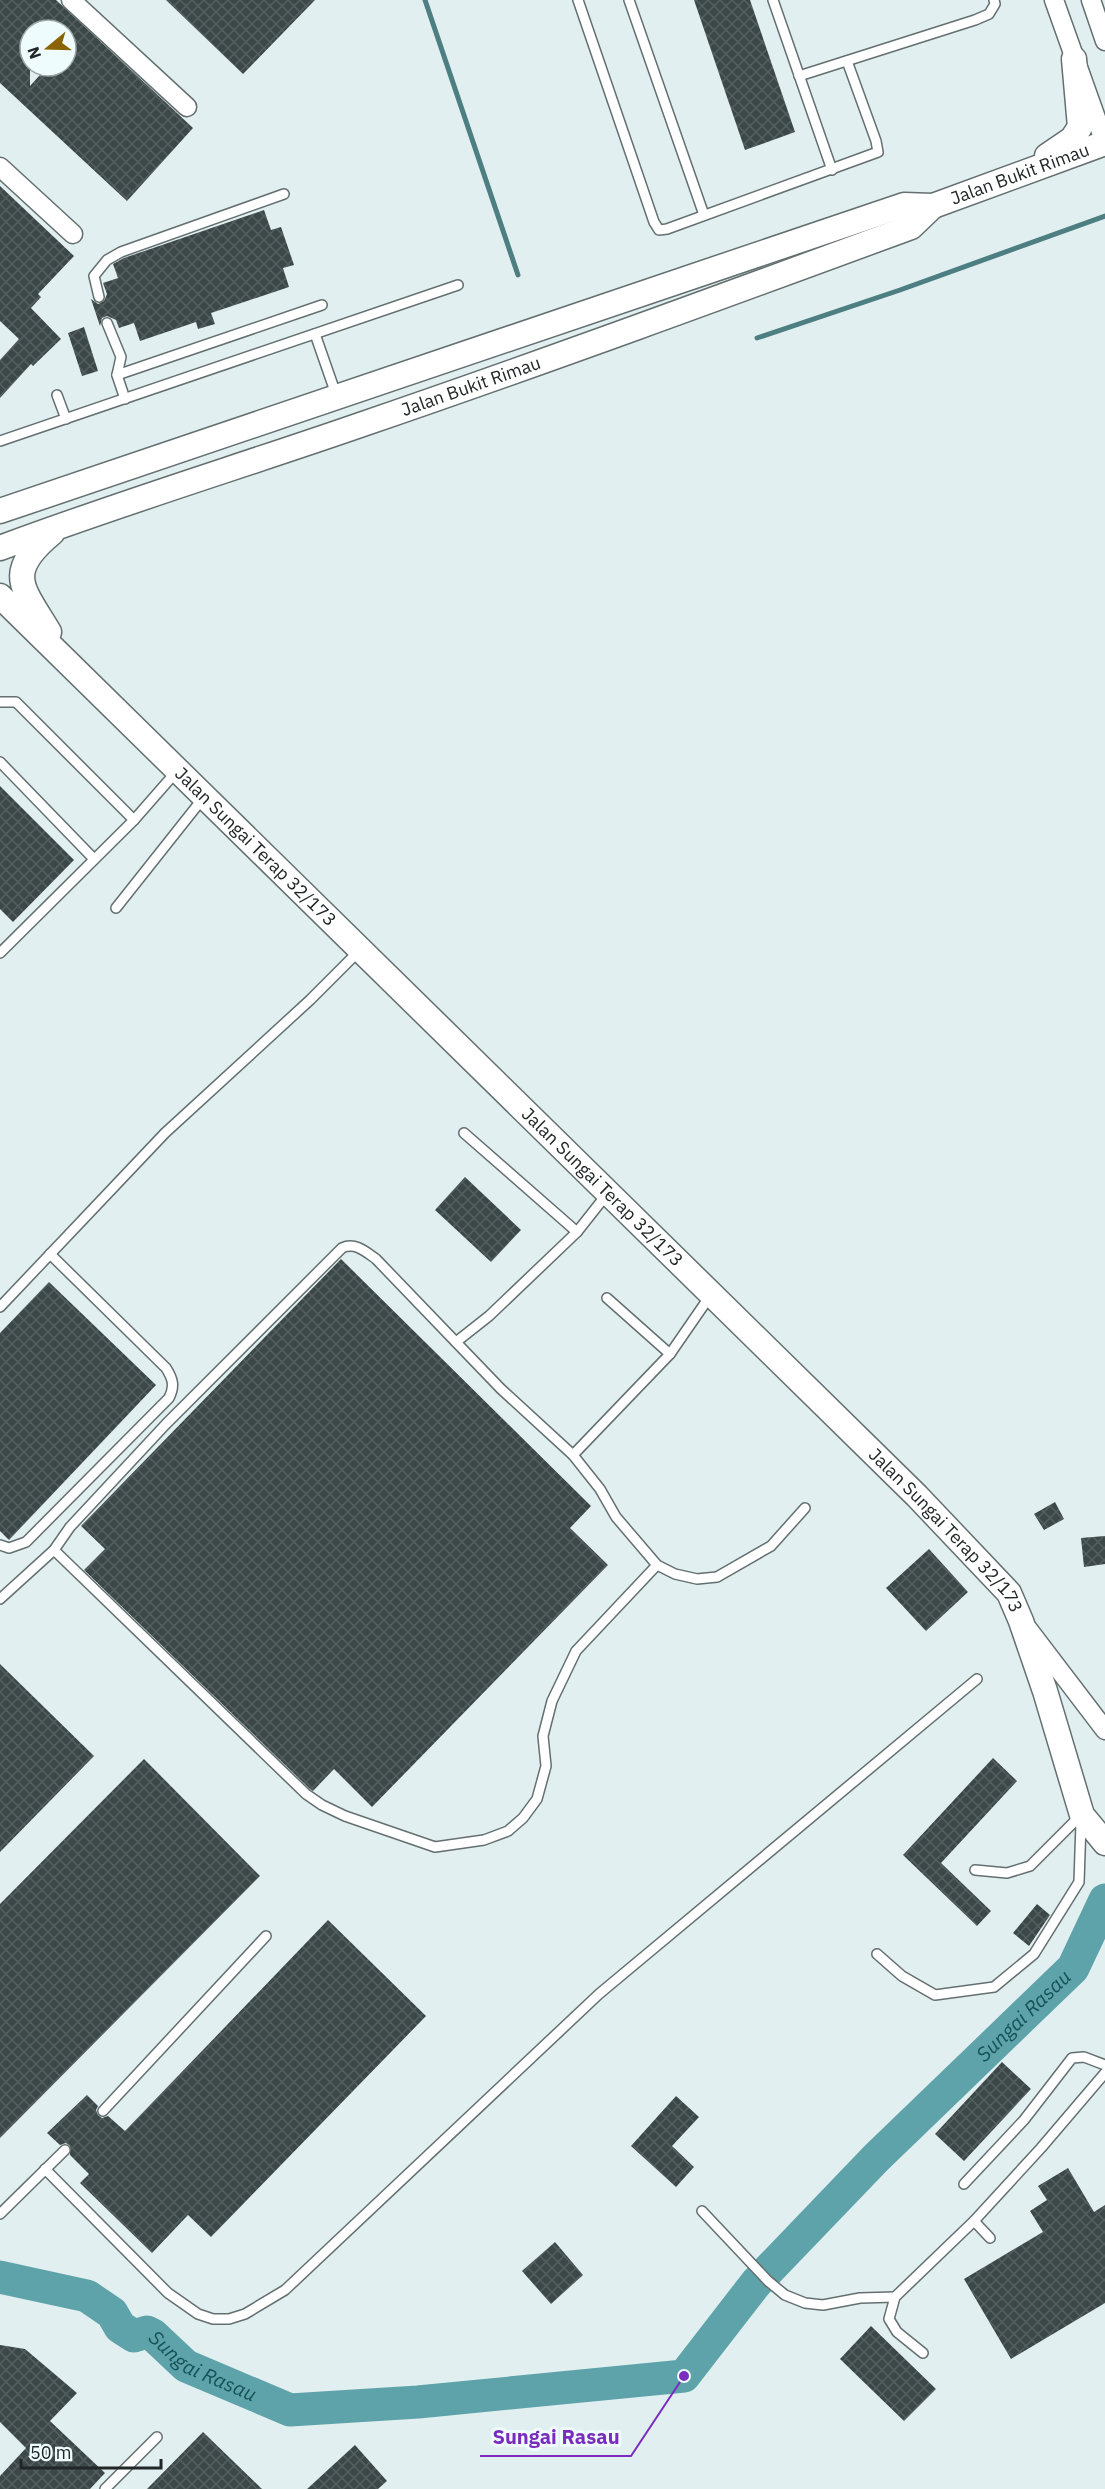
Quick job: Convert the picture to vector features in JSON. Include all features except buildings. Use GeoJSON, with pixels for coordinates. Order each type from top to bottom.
{"type":"FeatureCollection","features":[{"type":"Feature","properties":{"kind":"street"},"geometry":{"type":"LineString","coordinates":[[71,0],[187,107]]}},
{"type":"Feature","properties":{"kind":"street"},"geometry":{"type":"LineString","coordinates":[[1054,0],[1105,143]]}},
{"type":"Feature","properties":{"kind":"street"},"geometry":{"type":"LineString","coordinates":[[1090,0],[1105,41]]}},
{"type":"Feature","properties":{"kind":"street"},"geometry":{"type":"LineString","coordinates":[[998,182],[1058,150],[1072,139],[1080,127],[1074,59]]}},
{"type":"Feature","properties":{"kind":"street","name":"Jalan Bukit Rimau"},"geometry":{"type":"LineString","coordinates":[[0,509],[904,205],[933,206],[1105,143]]}},
{"type":"Feature","properties":{"kind":"street"},"geometry":{"type":"LineString","coordinates":[[0,167],[73,234]]}},
{"type":"Feature","properties":{"kind":"street","name":"Jalan Bukit Rimau"},"geometry":{"type":"LineString","coordinates":[[0,548],[639,327],[911,227],[933,206]]}},
{"type":"Feature","properties":{"kind":"street"},"geometry":{"type":"LineString","coordinates":[[63,525],[38,545],[26,559],[21,578],[28,598],[68,663]]}},
{"type":"Feature","properties":{"kind":"street","name":"Jalan Sungai Terap 32/173"},"geometry":{"type":"LineString","coordinates":[[0,596],[940,1520],[1009,1593],[1021,1621],[1082,1815],[1103,1840]]}},
{"type":"Feature","properties":{"kind":"street"},"geometry":{"type":"LineString","coordinates":[[1021,1621],[1105,1730]]}},
{"type":"Feature","properties":{"kind":"lane"},"geometry":{"type":"LineString","coordinates":[[578,0],[654,222],[659,230],[667,230],[878,152],[848,61]]}},
{"type":"Feature","properties":{"kind":"lane"},"geometry":{"type":"LineString","coordinates":[[629,0],[704,215]]}},
{"type":"Feature","properties":{"kind":"lane"},"geometry":{"type":"LineString","coordinates":[[773,0],[832,170]]}},
{"type":"Feature","properties":{"kind":"lane"},"geometry":{"type":"LineString","coordinates":[[799,76],[989,14],[996,4],[994,0]]}},
{"type":"Feature","properties":{"kind":"lane"},"geometry":{"type":"LineString","coordinates":[[99,297],[94,276],[107,260],[121,252],[284,194]]}},
{"type":"Feature","properties":{"kind":"lane"},"geometry":{"type":"LineString","coordinates":[[0,441],[458,285]]}},
{"type":"Feature","properties":{"kind":"lane"},"geometry":{"type":"LineString","coordinates":[[117,375],[322,305]]}},
{"type":"Feature","properties":{"kind":"lane"},"geometry":{"type":"LineString","coordinates":[[107,323],[121,357],[117,375],[125,399]]}},
{"type":"Feature","properties":{"kind":"lane"},"geometry":{"type":"LineString","coordinates":[[315,334],[337,397]]}},
{"type":"Feature","properties":{"kind":"lane"},"geometry":{"type":"LineString","coordinates":[[57,395],[66,419]]}},
{"type":"Feature","properties":{"kind":"lane"},"geometry":{"type":"LineString","coordinates":[[0,702],[16,702],[134,820]]}},
{"type":"Feature","properties":{"kind":"lane"},"geometry":{"type":"LineString","coordinates":[[0,762],[94,859]]}},
{"type":"Feature","properties":{"kind":"lane"},"geometry":{"type":"LineString","coordinates":[[0,953],[134,820],[178,771]]}},
{"type":"Feature","properties":{"kind":"lane"},"geometry":{"type":"LineString","coordinates":[[116,908],[204,797]]}},
{"type":"Feature","properties":{"kind":"lane"},"geometry":{"type":"LineString","coordinates":[[0,1307],[165,1133],[310,1000],[360,950]]}},
{"type":"Feature","properties":{"kind":"lane"},"geometry":{"type":"LineString","coordinates":[[464,1133],[577,1232]]}},
{"type":"Feature","properties":{"kind":"lane"},"geometry":{"type":"LineString","coordinates":[[456,1342],[489,1316],[577,1232],[608,1193]]}},
{"type":"Feature","properties":{"kind":"lane"},"geometry":{"type":"LineString","coordinates":[[0,1599],[54,1550],[70,1527],[166,1424],[342,1248],[348,1245],[356,1246],[376,1259],[501,1389],[573,1455],[600,1489],[616,1517],[657,1565],[675,1574],[697,1579],[717,1577],[771,1546],[805,1508]]}},
{"type":"Feature","properties":{"kind":"lane"},"geometry":{"type":"LineString","coordinates":[[0,1545],[9,1548],[26,1542],[169,1398],[173,1390],[172,1378],[166,1368],[50,1254]]}},
{"type":"Feature","properties":{"kind":"lane"},"geometry":{"type":"LineString","coordinates":[[573,1455],[670,1354],[711,1294]]}},
{"type":"Feature","properties":{"kind":"lane"},"geometry":{"type":"LineString","coordinates":[[607,1298],[670,1354]]}},
{"type":"Feature","properties":{"kind":"lane"},"geometry":{"type":"LineString","coordinates":[[54,1550],[306,1794],[345,1816],[435,1847],[484,1840],[508,1831],[523,1818],[537,1799],[546,1766],[543,1736],[552,1701],[576,1651],[657,1565]]}},
{"type":"Feature","properties":{"kind":"lane"},"geometry":{"type":"LineString","coordinates":[[45,2169],[168,2293],[183,2305],[198,2314],[213,2319],[229,2319],[245,2314],[285,2290],[319,2260],[599,1994],[977,1679]]}},
{"type":"Feature","properties":{"kind":"lane"},"geometry":{"type":"LineString","coordinates":[[975,1870],[1006,1873],[1030,1866],[1082,1815]]}},
{"type":"Feature","properties":{"kind":"lane"},"geometry":{"type":"LineString","coordinates":[[877,1954],[902,1976],[935,1995],[994,1987],[1034,1954],[1078,1882],[1082,1815]]}},
{"type":"Feature","properties":{"kind":"lane"},"geometry":{"type":"LineString","coordinates":[[103,2111],[266,1936]]}},
{"type":"Feature","properties":{"kind":"lane"},"geometry":{"type":"LineString","coordinates":[[964,2184],[1024,2120],[1072,2058],[1084,2057],[1105,2064]]}},
{"type":"Feature","properties":{"kind":"lane"},"geometry":{"type":"LineString","coordinates":[[923,2353],[897,2332],[889,2319],[895,2297],[974,2221],[1105,2073]]}},
{"type":"Feature","properties":{"kind":"lane"},"geometry":{"type":"LineString","coordinates":[[0,2214],[65,2150]]}},
{"type":"Feature","properties":{"kind":"lane"},"geometry":{"type":"LineString","coordinates":[[702,2211],[768,2281],[785,2295],[805,2303],[823,2305],[860,2298],[895,2297]]}},
{"type":"Feature","properties":{"kind":"lane"},"geometry":{"type":"LineString","coordinates":[[974,2221],[990,2238]]}},
{"type":"Feature","properties":{"kind":"lane"},"geometry":{"type":"LineString","coordinates":[[105,2489],[158,2437]]}},
{"type":"Feature","properties":{"kind":"waterway"},"geometry":{"type":"LineString","coordinates":[[425,0],[518,275]]}},
{"type":"Feature","properties":{"kind":"waterway"},"geometry":{"type":"LineString","coordinates":[[757,338],[900,290],[1105,216]]}},
{"type":"Feature","properties":{"kind":"waterway","name":"Sungai Rasau"},"geometry":{"type":"LineString","coordinates":[[0,2277],[87,2296],[112,2313],[120,2327],[134,2336],[147,2332],[153,2335],[186,2366],[290,2410],[418,2402],[684,2376],[756,2283],[876,2158],[1073,1968],[1105,1900]]}},
{"type":"Feature","properties":{"kind":"place","name":"Sungai Rasau"},"geometry":{"type":"Point","coordinates":[684,2376]}}]}
